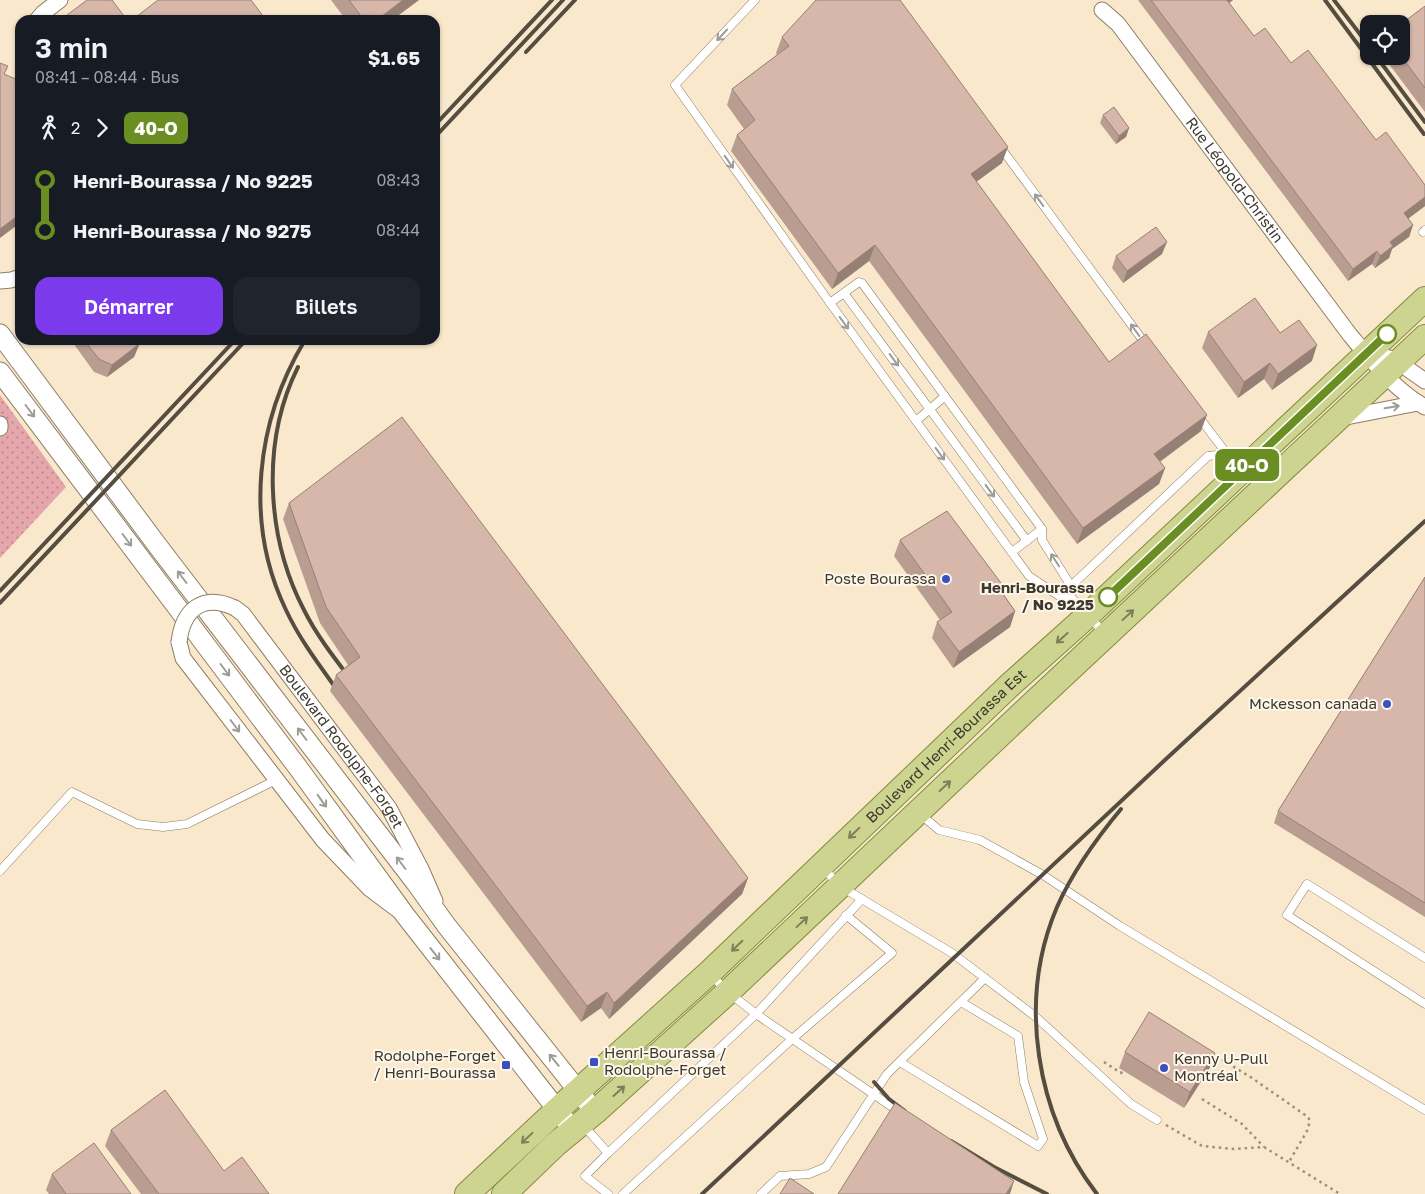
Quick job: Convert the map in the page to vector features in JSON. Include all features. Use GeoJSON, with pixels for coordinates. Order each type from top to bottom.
{"type":"FeatureCollection","features":[{"type":"Feature","properties":{"kind":"main road","name":"Boulevard Henri-Bourassa Est"},"geometry":{"type":"LineString","coordinates":[[504,1194],[728,992],[1339,418],[1425,299]]}},
{"type":"Feature","properties":{"kind":"main road","name":"Boulevard Henri-Bourassa Est"},"geometry":{"type":"LineString","coordinates":[[467,1194],[708,973],[1011,684],[1087,616],[1235,462],[1381,362],[1425,337]]}},
{"type":"Feature","properties":{"kind":"street"},"geometry":{"type":"LineString","coordinates":[[41,15],[60,0]]}},
{"type":"Feature","properties":{"kind":"street","name":"Rue Léopold-Christin"},"geometry":{"type":"LineString","coordinates":[[1102,10],[1118,24],[1344,327],[1381,362]]}},
{"type":"Feature","properties":{"kind":"street"},"geometry":{"type":"LineString","coordinates":[[0,281],[15,278]]}},
{"type":"Feature","properties":{"kind":"street","name":"Boulevard Rodolphe-Forget"},"geometry":{"type":"LineString","coordinates":[[0,334],[157,545],[416,883],[446,925],[579,1091],[583,1122]]}},
{"type":"Feature","properties":{"kind":"street"},"geometry":{"type":"LineString","coordinates":[[1381,362],[1408,369],[1425,381]]}},
{"type":"Feature","properties":{"kind":"street"},"geometry":{"type":"LineString","coordinates":[[1381,362],[1422,405]]}},
{"type":"Feature","properties":{"kind":"street","name":"Boulevard Rodolphe-Forget"},"geometry":{"type":"LineString","coordinates":[[0,372],[293,761],[406,915],[557,1110],[583,1122]]}},
{"type":"Feature","properties":{"kind":"street"},"geometry":{"type":"LineString","coordinates":[[1339,418],[1422,405]]}},
{"type":"Feature","properties":{"kind":"street","name":"Boulevard Rodolphe-Forget"},"geometry":{"type":"LineString","coordinates":[[406,915],[389,905],[355,875],[323,840],[183,658],[179,642],[181,628],[187,616],[197,606],[209,602],[222,602],[243,614],[389,808],[421,869],[446,925]]}},
{"type":"Feature","properties":{"kind":"lane"},"geometry":{"type":"LineString","coordinates":[[755,0],[675,85],[830,303],[1029,576],[1059,596],[1071,597],[1106,636]]}},
{"type":"Feature","properties":{"kind":"lane"},"geometry":{"type":"LineString","coordinates":[[996,142],[1153,354]]}},
{"type":"Feature","properties":{"kind":"lane"},"geometry":{"type":"LineString","coordinates":[[830,303],[859,282],[862,283],[1042,529],[1042,540],[1072,586],[1071,597]]}},
{"type":"Feature","properties":{"kind":"lane"},"geometry":{"type":"LineString","coordinates":[[844,292],[1027,541]]}},
{"type":"Feature","properties":{"kind":"lane"},"geometry":{"type":"LineString","coordinates":[[916,421],[945,396]]}},
{"type":"Feature","properties":{"kind":"lane"},"geometry":{"type":"LineString","coordinates":[[1193,408],[1235,462]]}},
{"type":"Feature","properties":{"kind":"lane"},"geometry":{"type":"LineString","coordinates":[[1072,586],[1208,456],[1235,462]]}},
{"type":"Feature","properties":{"kind":"lane"},"geometry":{"type":"LineString","coordinates":[[1012,552],[1042,529]]}},
{"type":"Feature","properties":{"kind":"lane"},"geometry":{"type":"LineString","coordinates":[[0,871],[72,792],[137,824],[163,827],[188,824],[276,780]]}},
{"type":"Feature","properties":{"kind":"lane"},"geometry":{"type":"LineString","coordinates":[[918,812],[939,830],[980,840],[1043,875],[1120,926],[1425,1110]]}},
{"type":"Feature","properties":{"kind":"lane"},"geometry":{"type":"LineString","coordinates":[[820,865],[840,886],[952,953],[1046,1024],[1131,1104],[1157,1120]]}},
{"type":"Feature","properties":{"kind":"lane"},"geometry":{"type":"LineString","coordinates":[[1425,958],[1307,884],[1287,915],[1425,1004]]}},
{"type":"Feature","properties":{"kind":"lane"},"geometry":{"type":"LineString","coordinates":[[608,1194],[585,1176],[756,1014],[862,899]]}},
{"type":"Feature","properties":{"kind":"lane"},"geometry":{"type":"LineString","coordinates":[[623,1194],[791,1040],[892,953],[846,915]]}},
{"type":"Feature","properties":{"kind":"lane"},"geometry":{"type":"LineString","coordinates":[[708,973],[728,992],[791,1040],[875,1094],[905,1116]]}},
{"type":"Feature","properties":{"kind":"lane"},"geometry":{"type":"LineString","coordinates":[[761,1194],[780,1176],[809,1174],[826,1168],[887,1074],[985,978]]}},
{"type":"Feature","properties":{"kind":"lane"},"geometry":{"type":"LineString","coordinates":[[900,1062],[1038,1146],[1043,1139],[1024,1082],[1018,1036],[961,1002]]}},
{"type":"Feature","properties":{"kind":"lane"},"geometry":{"type":"LineString","coordinates":[[583,1122],[608,1153]]}},
{"type":"Feature","properties":{"kind":"path"},"geometry":{"type":"LineString","coordinates":[[1203,1048],[1252,1078],[1308,1117],[1310,1121],[1307,1131],[1289,1162]]}},
{"type":"Feature","properties":{"kind":"path"},"geometry":{"type":"LineString","coordinates":[[1104,1062],[1122,1073],[1123,1070]]}},
{"type":"Feature","properties":{"kind":"path"},"geometry":{"type":"LineString","coordinates":[[1202,1099],[1242,1124],[1264,1147],[1340,1194]]}},
{"type":"Feature","properties":{"kind":"path"},"geometry":{"type":"LineString","coordinates":[[1157,1120],[1202,1146],[1234,1149],[1264,1147]]}},
{"type":"Feature","properties":{"kind":"shaded area"},"geometry":{"type":"Polygon","coordinates":[[[0,395],[66,487],[0,558],[0,395]]]}},
{"type":"Feature","properties":{"kind":"building"},"geometry":{"type":"Polygon","coordinates":[[[87,0],[112,0],[123,15],[67,15],[87,0]]]}},
{"type":"Feature","properties":{"kind":"building"},"geometry":{"type":"Polygon","coordinates":[[[158,0],[251,0],[262,15],[138,15],[158,0]]]}},
{"type":"Feature","properties":{"kind":"building"},"geometry":{"type":"Polygon","coordinates":[[[349,0],[403,0],[384,15],[360,15],[349,0]]]}},
{"type":"Feature","properties":{"kind":"building"},"geometry":{"type":"Polygon","coordinates":[[[816,0],[900,0],[1008,147],[971,174],[1109,362],[1146,334],[1207,415],[1154,454],[1165,468],[1083,528],[875,245],[838,273],[737,135],[755,120],[732,89],[789,46],[782,37],[816,0]]]}},
{"type":"Feature","properties":{"kind":"building"},"geometry":{"type":"Polygon","coordinates":[[[1151,0],[1227,0],[1254,36],[1265,28],[1291,63],[1308,50],[1376,140],[1386,132],[1425,185],[1425,197],[1404,213],[1413,225],[1390,242],[1393,246],[1380,256],[1377,251],[1353,269],[1151,0]]]}},
{"type":"Feature","properties":{"kind":"building"},"geometry":{"type":"Polygon","coordinates":[[[1425,6],[1425,88],[1408,65],[1410,65],[1410,17],[1425,6]]]}},
{"type":"Feature","properties":{"kind":"building"},"geometry":{"type":"Polygon","coordinates":[[[0,63],[8,66],[4,74],[15,79],[15,218],[0,229],[0,63]]]}},
{"type":"Feature","properties":{"kind":"building"},"geometry":{"type":"Polygon","coordinates":[[[1114,107],[1129,128],[1119,136],[1103,115],[1114,107]]]}},
{"type":"Feature","properties":{"kind":"building"},"geometry":{"type":"Polygon","coordinates":[[[1156,227],[1167,242],[1127,271],[1116,256],[1156,227]]]}},
{"type":"Feature","properties":{"kind":"building"},"geometry":{"type":"Polygon","coordinates":[[[1255,298],[1280,333],[1299,320],[1317,345],[1278,374],[1270,363],[1244,382],[1208,332],[1255,298]]]}},
{"type":"Feature","properties":{"kind":"building"},"geometry":{"type":"Polygon","coordinates":[[[88,345],[138,345],[112,365],[99,359],[88,345]]]}},
{"type":"Feature","properties":{"kind":"building"},"geometry":{"type":"Polygon","coordinates":[[[402,417],[748,878],[614,1003],[607,992],[587,1006],[336,675],[360,657],[326,607],[289,503],[402,417]]]}},
{"type":"Feature","properties":{"kind":"building","name":"Poste Bourassa"},"geometry":{"type":"Polygon","coordinates":[[[947,511],[1004,587],[1000,590],[1015,611],[959,652],[937,622],[952,612],[900,540],[947,511]]]}},
{"type":"Feature","properties":{"kind":"building","name":"Mckesson canada"},"geometry":{"type":"Polygon","coordinates":[[[1425,577],[1425,903],[1278,811],[1425,577]]]}},
{"type":"Feature","properties":{"kind":"building","name":"Kenny U-Pull Montréal"},"geometry":{"type":"Polygon","coordinates":[[[1149,1012],[1215,1053],[1190,1092],[1125,1052],[1149,1012]]]}},
{"type":"Feature","properties":{"kind":"building"},"geometry":{"type":"Polygon","coordinates":[[[165,1090],[224,1171],[242,1157],[269,1194],[159,1194],[111,1130],[165,1090]]]}},
{"type":"Feature","properties":{"kind":"building"},"geometry":{"type":"Polygon","coordinates":[[[895,1103],[1014,1181],[1006,1194],[838,1194],[895,1103]]]}},
{"type":"Feature","properties":{"kind":"building"},"geometry":{"type":"Polygon","coordinates":[[[94,1143],[131,1194],[66,1194],[52,1174],[94,1143]]]}},
{"type":"Feature","properties":{"kind":"building"},"geometry":{"type":"Polygon","coordinates":[[[790,1178],[814,1194],[780,1194],[790,1178]]]}},
{"type":"Feature","properties":{"kind":"railway"},"geometry":{"type":"LineString","coordinates":[[440,120],[552,0]]}},
{"type":"Feature","properties":{"kind":"railway"},"geometry":{"type":"LineString","coordinates":[[440,132],[563,0]]}},
{"type":"Feature","properties":{"kind":"railway"},"geometry":{"type":"LineString","coordinates":[[526,52],[575,0]]}},
{"type":"Feature","properties":{"kind":"railway"},"geometry":{"type":"LineString","coordinates":[[1325,0],[1424,134]]}},
{"type":"Feature","properties":{"kind":"railway"},"geometry":{"type":"LineString","coordinates":[[1334,0],[1360,34]]}},
{"type":"Feature","properties":{"kind":"railway"},"geometry":{"type":"LineString","coordinates":[[1383,65],[1425,122]]}},
{"type":"Feature","properties":{"kind":"railway"},"geometry":{"type":"LineString","coordinates":[[0,591],[230,345]]}},
{"type":"Feature","properties":{"kind":"railway"},"geometry":{"type":"LineString","coordinates":[[0,603],[241,345]]}},
{"type":"Feature","properties":{"kind":"railway"},"geometry":{"type":"LineString","coordinates":[[302,345],[288,371],[275,404],[266,438],[261,473],[261,508],[264,542],[273,577],[286,610],[302,640],[335,687]]}},
{"type":"Feature","properties":{"kind":"railway"},"geometry":{"type":"LineString","coordinates":[[298,367],[286,396],[278,426],[274,457],[273,489],[276,521],[282,552],[291,582],[304,610],[319,636],[349,677]]}},
{"type":"Feature","properties":{"kind":"railway"},"geometry":{"type":"LineString","coordinates":[[702,1194],[1166,759],[1425,521]]}},
{"type":"Feature","properties":{"kind":"railway"},"geometry":{"type":"LineString","coordinates":[[1097,1194],[1076,1163],[1059,1129],[1047,1093],[1039,1056],[1036,1018],[1038,980],[1045,943],[1063,894],[1086,856],[1121,809]]}},
{"type":"Feature","properties":{"kind":"railway"},"geometry":{"type":"LineString","coordinates":[[874,1082],[889,1099],[905,1111]]}},
{"type":"Feature","properties":{"kind":"railway"},"geometry":{"type":"LineString","coordinates":[[951,1141],[994,1167],[1047,1194]]}},
{"type":"Feature","properties":{"kind":"bus line","name":"40-O"},"geometry":{"type":"LineString","coordinates":[[1108,597],[1387,334]]}},
{"type":"Feature","properties":{"kind":"place","name":"Poste Bourassa"},"geometry":{"type":"Point","coordinates":[946,579]}},
{"type":"Feature","properties":{"kind":"place","name":"Henri-Bourassa / No 9225"},"geometry":{"type":"Point","coordinates":[1108,597]}},
{"type":"Feature","properties":{"kind":"place","name":"Mckesson canada"},"geometry":{"type":"Point","coordinates":[1387,704]}},
{"type":"Feature","properties":{"kind":"place","name":"Henri-Bourassa / Rodolphe-Forget"},"geometry":{"type":"Point","coordinates":[594,1062]}},
{"type":"Feature","properties":{"kind":"place","name":"Rodolphe-Forget / Henri-Bourassa"},"geometry":{"type":"Point","coordinates":[506,1065]}},
{"type":"Feature","properties":{"kind":"place","name":"Kenny U-Pull Montréal"},"geometry":{"type":"Point","coordinates":[1164,1068]}}]}
